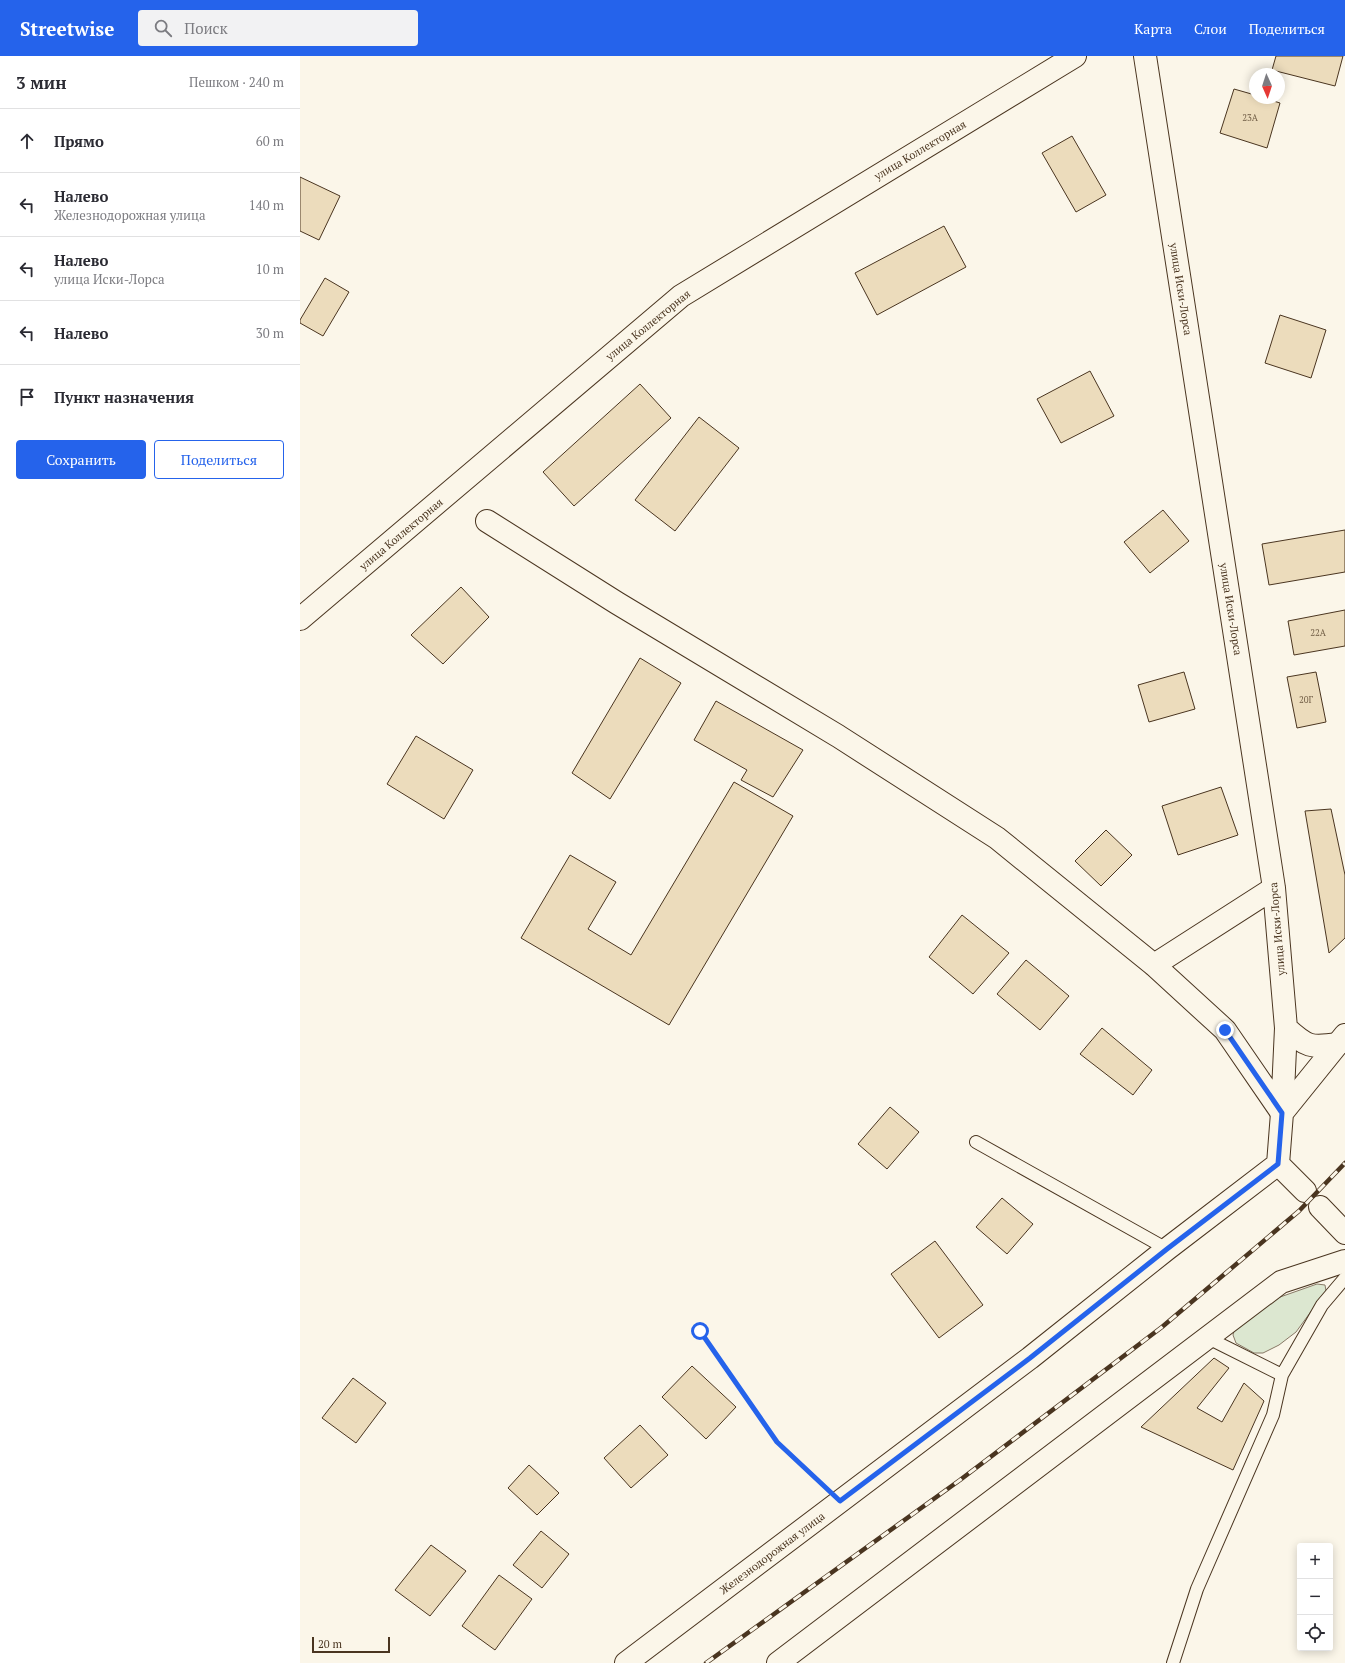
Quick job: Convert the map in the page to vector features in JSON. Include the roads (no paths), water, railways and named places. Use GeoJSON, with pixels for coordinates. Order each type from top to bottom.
{"type":"FeatureCollection","features":[{"type":"Feature","properties":{"kind":"street","name":"улица Коллекторная"},"geometry":{"type":"LineString","coordinates":[[300,619],[681,296],[1074,56]]}},
{"type":"Feature","properties":{"kind":"street","name":"улица Иски-Лорса"},"geometry":{"type":"LineString","coordinates":[[1145,56],[1274,888],[1286,1028],[1278,1164]]}},
{"type":"Feature","properties":{"kind":"street"},"geometry":{"type":"LineString","coordinates":[[487,520],[617,603],[838,736],[998,838],[1154,965],[1225,1030],[1282,1113],[1342,1039]]}},
{"type":"Feature","properties":{"kind":"street"},"geometry":{"type":"LineString","coordinates":[[1154,965],[1274,888]]}},
{"type":"Feature","properties":{"kind":"street"},"geometry":{"type":"LineString","coordinates":[[1286,1028],[1307,1045],[1318,1047],[1342,1039]]}},
{"type":"Feature","properties":{"kind":"street"},"geometry":{"type":"LineString","coordinates":[[1278,1164],[1345,1233]]}},
{"type":"Feature","properties":{"kind":"street","name":"Железнодорожная улица"},"geometry":{"type":"LineString","coordinates":[[626,1663],[1030,1358],[1167,1249],[1278,1164]]}},
{"type":"Feature","properties":{"kind":"street"},"geometry":{"type":"LineString","coordinates":[[778,1663],[1281,1282],[1345,1261]]}},
{"type":"Feature","properties":{"kind":"lane"},"geometry":{"type":"LineString","coordinates":[[976,1142],[1167,1249]]}},
{"type":"Feature","properties":{"kind":"lane"},"geometry":{"type":"LineString","coordinates":[[1173,1663],[1197,1589],[1273,1415],[1282,1375],[1322,1305],[1345,1278]]}},
{"type":"Feature","properties":{"kind":"lane"},"geometry":{"type":"LineString","coordinates":[[1208,1338],[1282,1375]]}},
{"type":"Feature","properties":{"kind":"railway"},"geometry":{"type":"LineString","coordinates":[[706,1663],[960,1480],[1162,1327],[1299,1211],[1345,1163]]}}]}
